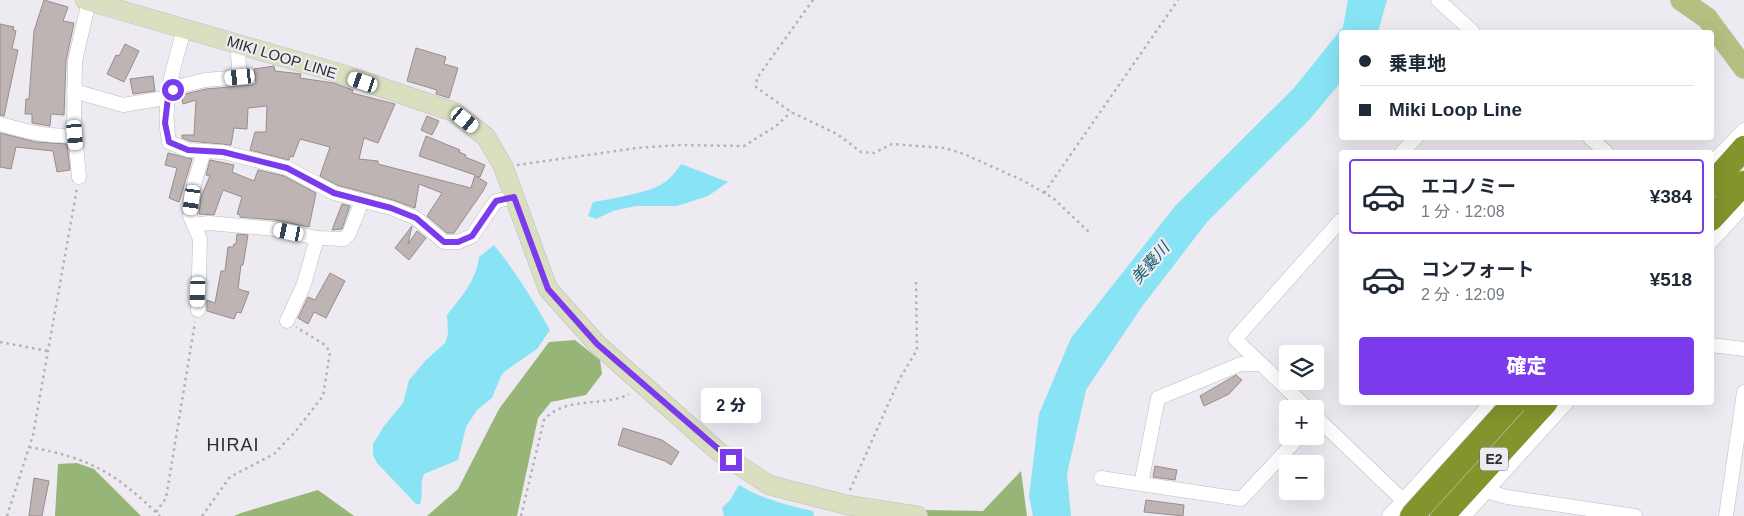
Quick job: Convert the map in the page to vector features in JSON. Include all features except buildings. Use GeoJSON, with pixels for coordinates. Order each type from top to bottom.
{"type":"FeatureCollection","features":[{"type":"Feature","properties":{"kind":"highway"},"geometry":{"type":"LineString","coordinates":[[1714,182],[1744,148]]}},
{"type":"Feature","properties":{"kind":"highway"},"geometry":{"type":"LineString","coordinates":[[1714,217],[1744,183]]}},
{"type":"Feature","properties":{"kind":"highway","name":"E2"},"geometry":{"type":"LineString","coordinates":[[1408,508],[1512,405]]}},
{"type":"Feature","properties":{"kind":"highway","name":"E2"},"geometry":{"type":"LineString","coordinates":[[1442,516],[1543,405]]}},
{"type":"Feature","properties":{"kind":"main road"},"geometry":{"type":"LineString","coordinates":[[1681,0],[1707,18],[1744,68]]}},
{"type":"Feature","properties":{"kind":"main road","name":"MIKI LOOP LINE"},"geometry":{"type":"LineString","coordinates":[[87,1],[241,44],[454,112],[486,137],[503,166],[548,289],[597,344],[720,452],[770,485],[847,505],[918,516]]}},
{"type":"Feature","properties":{"kind":"street"},"geometry":{"type":"LineString","coordinates":[[1438,0],[1472,30]]}},
{"type":"Feature","properties":{"kind":"street"},"geometry":{"type":"LineString","coordinates":[[79,177],[75,135],[75,61],[87,1]]}},
{"type":"Feature","properties":{"kind":"street"},"geometry":{"type":"LineString","coordinates":[[185,28],[168,95],[165,123],[169,142],[188,150],[223,152],[287,168],[334,193],[391,208],[416,218],[444,242],[458,242],[472,236],[496,201],[514,197]]}},
{"type":"Feature","properties":{"kind":"street"},"geometry":{"type":"LineString","coordinates":[[74,91],[123,105],[159,99],[205,80],[240,77],[238,55],[241,44]]}},
{"type":"Feature","properties":{"kind":"street"},"geometry":{"type":"LineString","coordinates":[[0,124],[25,131],[60,137],[75,135]]}},
{"type":"Feature","properties":{"kind":"street"},"geometry":{"type":"LineString","coordinates":[[1714,161],[1744,130]]}},
{"type":"Feature","properties":{"kind":"street"},"geometry":{"type":"LineString","coordinates":[[1404,150],[1414,140]]}},
{"type":"Feature","properties":{"kind":"street"},"geometry":{"type":"LineString","coordinates":[[1592,140],[1604,150]]}},
{"type":"Feature","properties":{"kind":"street"},"geometry":{"type":"LineString","coordinates":[[198,310],[200,239],[190,216],[194,184],[204,151]]}},
{"type":"Feature","properties":{"kind":"street"},"geometry":{"type":"LineString","coordinates":[[194,225],[209,223],[246,228],[275,229],[317,238],[344,239],[349,234],[362,201]]}},
{"type":"Feature","properties":{"kind":"street"},"geometry":{"type":"LineString","coordinates":[[1714,239],[1744,206]]}},
{"type":"Feature","properties":{"kind":"street"},"geometry":{"type":"LineString","coordinates":[[1297,400],[1235,339],[1339,222]]}},
{"type":"Feature","properties":{"kind":"street"},"geometry":{"type":"LineString","coordinates":[[287,321],[304,284],[317,238]]}},
{"type":"Feature","properties":{"kind":"street"},"geometry":{"type":"LineString","coordinates":[[1714,345],[1744,349]]}},
{"type":"Feature","properties":{"kind":"street"},"geometry":{"type":"LineString","coordinates":[[1141,484],[1158,398],[1241,364],[1260,364]]}},
{"type":"Feature","properties":{"kind":"street"},"geometry":{"type":"LineString","coordinates":[[1726,516],[1744,392]]}},
{"type":"Feature","properties":{"kind":"street"},"geometry":{"type":"LineString","coordinates":[[1389,516],[1408,508],[1490,405]]}},
{"type":"Feature","properties":{"kind":"street"},"geometry":{"type":"LineString","coordinates":[[1464,516],[1564,405]]}},
{"type":"Feature","properties":{"kind":"street"},"geometry":{"type":"LineString","coordinates":[[1324,426],[1408,508],[1420,516]]}},
{"type":"Feature","properties":{"kind":"street"},"geometry":{"type":"LineString","coordinates":[[1101,478],[1242,500],[1292,445]]}},
{"type":"Feature","properties":{"kind":"street"},"geometry":{"type":"LineString","coordinates":[[1486,491],[1507,497],[1635,516]]}},
{"type":"Feature","properties":{"kind":"path"},"geometry":{"type":"LineString","coordinates":[[813,0],[757,78],[756,86],[790,112],[837,134],[861,152],[874,153],[892,144],[946,148],[964,154],[1044,192],[1089,232]]}},
{"type":"Feature","properties":{"kind":"path"},"geometry":{"type":"LineString","coordinates":[[1044,192],[1178,0]]}},
{"type":"Feature","properties":{"kind":"path"},"geometry":{"type":"LineString","coordinates":[[503,166],[637,148],[677,145],[744,146],[776,126],[790,112]]}},
{"type":"Feature","properties":{"kind":"path"},"geometry":{"type":"LineString","coordinates":[[7,516],[30,447],[79,177]]}},
{"type":"Feature","properties":{"kind":"path"},"geometry":{"type":"LineString","coordinates":[[847,505],[850,488],[899,380],[917,350],[916,280]]}},
{"type":"Feature","properties":{"kind":"path"},"geometry":{"type":"LineString","coordinates":[[156,512],[166,498],[198,310]]}},
{"type":"Feature","properties":{"kind":"path"},"geometry":{"type":"LineString","coordinates":[[202,516],[230,477],[274,454],[295,432],[322,396],[330,352],[325,344],[287,321]]}},
{"type":"Feature","properties":{"kind":"path"},"geometry":{"type":"LineString","coordinates":[[0,342],[48,351]]}},
{"type":"Feature","properties":{"kind":"path"},"geometry":{"type":"LineString","coordinates":[[521,516],[544,420],[551,412],[570,404],[627,395],[644,385]]}},
{"type":"Feature","properties":{"kind":"path"},"geometry":{"type":"LineString","coordinates":[[30,447],[63,453],[98,466],[134,491],[160,516]]}},
{"type":"Feature","properties":{"kind":"green space"},"geometry":{"type":"Polygon","coordinates":[[[575,340],[600,360],[602,374],[586,395],[551,402],[538,418],[517,516],[427,516],[458,489],[499,409],[549,342],[575,340]]]}},
{"type":"Feature","properties":{"kind":"green space"},"geometry":{"type":"Polygon","coordinates":[[[77,463],[94,469],[141,516],[55,516],[58,464],[77,463]]]}},
{"type":"Feature","properties":{"kind":"green space"},"geometry":{"type":"Polygon","coordinates":[[[1021,471],[1027,516],[927,516],[925,510],[983,511],[1021,471]]]}},
{"type":"Feature","properties":{"kind":"green space"},"geometry":{"type":"Polygon","coordinates":[[[318,490],[354,516],[234,516],[241,513],[318,490]]]}},
{"type":"Feature","properties":{"kind":"water"},"geometry":{"type":"Polygon","coordinates":[[[1348,0],[1387,0],[1379,30],[1341,30],[1343,27],[1348,0]]]}},
{"type":"Feature","properties":{"kind":"water","name":"美嚢川"},"geometry":{"type":"Polygon","coordinates":[[[1339,32],[1339,84],[1310,119],[1207,222],[1141,308],[1086,390],[1067,474],[1071,516],[1033,516],[1029,496],[1039,414],[1071,338],[1176,205],[1294,88],[1339,32]]]}},
{"type":"Feature","properties":{"kind":"water"},"geometry":{"type":"Polygon","coordinates":[[[681,164],[728,182],[708,196],[677,206],[636,206],[613,211],[596,219],[588,216],[593,202],[629,195],[656,187],[670,178],[681,164]]]}},
{"type":"Feature","properties":{"kind":"water"},"geometry":{"type":"Polygon","coordinates":[[[494,245],[524,286],[550,330],[537,349],[505,371],[501,376],[492,398],[477,410],[466,427],[458,460],[424,474],[420,504],[416,504],[377,463],[373,455],[373,444],[384,426],[403,403],[409,380],[426,360],[445,343],[448,334],[447,315],[472,281],[479,257],[494,245]]]}},
{"type":"Feature","properties":{"kind":"water"},"geometry":{"type":"Polygon","coordinates":[[[739,485],[774,501],[813,511],[814,516],[724,516],[722,508],[730,500],[739,485]]]}},
{"type":"Feature","properties":{"kind":"district","name":"HIRAI"},"geometry":{"type":"Point","coordinates":[233,445]}},
{"type":"Feature","properties":{"kind":"route"},"geometry":{"type":"LineString","coordinates":[[173,90],[169,89],[165,123],[169,142],[188,150],[223,152],[287,168],[334,193],[391,208],[416,218],[444,242],[458,242],[472,236],[496,201],[514,197],[520,219],[548,289],[597,344],[731,460]]}}]}
